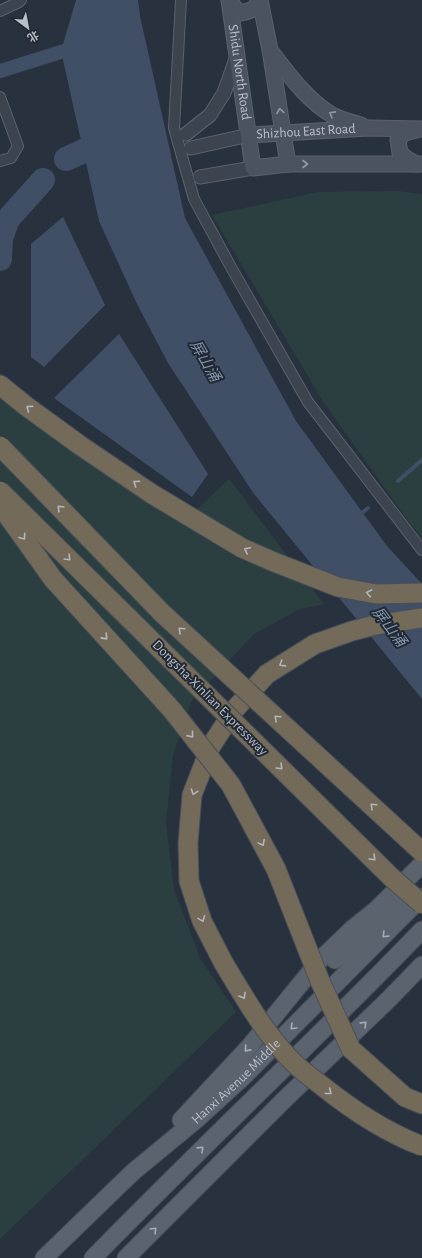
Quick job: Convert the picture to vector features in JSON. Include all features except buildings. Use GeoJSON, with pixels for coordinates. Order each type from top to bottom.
{"type":"FeatureCollection","features":[{"type":"Feature","properties":{"kind":"highway"},"geometry":{"type":"LineString","coordinates":[[0,385],[80,446],[152,494],[242,548],[338,587],[376,594],[422,593]]}},
{"type":"Feature","properties":{"kind":"highway","name":"Dongsha-Xinlian Expressway"},"geometry":{"type":"LineString","coordinates":[[0,446],[162,613],[422,852]]}},
{"type":"Feature","properties":{"kind":"highway","name":"Dongsha-Xinlian Expressway"},"geometry":{"type":"LineString","coordinates":[[0,491],[391,877],[422,904]]}},
{"type":"Feature","properties":{"kind":"highway"},"geometry":{"type":"LineString","coordinates":[[0,505],[53,579],[172,710],[232,785],[276,869],[320,981],[351,1049],[414,1100]]}},
{"type":"Feature","properties":{"kind":"highway"},"geometry":{"type":"LineString","coordinates":[[422,618],[352,631],[315,644],[267,674],[235,709],[211,746],[192,795],[188,843],[189,881],[202,921],[223,962],[257,1019],[288,1058],[306,1074],[370,1121],[422,1146]]}},
{"type":"Feature","properties":{"kind":"main road"},"geometry":{"type":"LineString","coordinates":[[229,0],[241,13],[252,10],[258,4],[259,0]]}},
{"type":"Feature","properties":{"kind":"main road","name":"Shidu North Road"},"geometry":{"type":"LineString","coordinates":[[229,0],[253,168]]}},
{"type":"Feature","properties":{"kind":"main road"},"geometry":{"type":"LineString","coordinates":[[259,0],[270,50],[288,164]]}},
{"type":"Feature","properties":{"kind":"main road"},"geometry":{"type":"LineString","coordinates":[[270,50],[292,79],[316,104],[333,115],[368,128]]}},
{"type":"Feature","properties":{"kind":"main road","name":"Shizhou East Road"},"geometry":{"type":"LineString","coordinates":[[249,136],[283,132],[368,128],[421,129]]}},
{"type":"Feature","properties":{"kind":"main road"},"geometry":{"type":"LineString","coordinates":[[419,164],[400,153],[398,140],[404,133],[421,129]]}},
{"type":"Feature","properties":{"kind":"main road"},"geometry":{"type":"LineString","coordinates":[[253,168],[288,164],[419,164]]}},
{"type":"Feature","properties":{"kind":"main road"},"geometry":{"type":"LineString","coordinates":[[133,1172],[249,1047],[320,960],[351,930],[376,909],[422,864]]}},
{"type":"Feature","properties":{"kind":"main road"},"geometry":{"type":"LineString","coordinates":[[290,997],[422,886]]}},
{"type":"Feature","properties":{"kind":"main road","name":"Hanxi Avenue Middle"},"geometry":{"type":"LineString","coordinates":[[44,1258],[133,1172],[222,1097],[361,960],[422,897]]}},
{"type":"Feature","properties":{"kind":"main road","name":"Hanxi Avenue Middle"},"geometry":{"type":"LineString","coordinates":[[93,1258],[174,1176],[362,992],[422,930]]}},
{"type":"Feature","properties":{"kind":"main road"},"geometry":{"type":"LineString","coordinates":[[362,992],[422,941]]}},
{"type":"Feature","properties":{"kind":"main road"},"geometry":{"type":"LineString","coordinates":[[126,1258],[422,965]]}},
{"type":"Feature","properties":{"kind":"main road"},"geometry":{"type":"LineString","coordinates":[[98,1258],[124,1226],[285,1099]]}},
{"type":"Feature","properties":{"kind":"main road"},"geometry":{"type":"LineString","coordinates":[[40,1258],[61,1242]]}},
{"type":"Feature","properties":{"kind":"street"},"geometry":{"type":"LineString","coordinates":[[0,11],[21,0]]}},
{"type":"Feature","properties":{"kind":"street"},"geometry":{"type":"LineString","coordinates":[[182,0],[174,128],[194,199],[308,402],[422,550]]}},
{"type":"Feature","properties":{"kind":"street"},"geometry":{"type":"LineString","coordinates":[[186,134],[210,115],[224,94],[237,56]]}},
{"type":"Feature","properties":{"kind":"street"},"geometry":{"type":"LineString","coordinates":[[0,161],[10,158],[18,146],[1,99]]}},
{"type":"Feature","properties":{"kind":"street","name":"Shizhou East Road"},"geometry":{"type":"LineString","coordinates":[[191,148],[249,136]]}},
{"type":"Feature","properties":{"kind":"street"},"geometry":{"type":"LineString","coordinates":[[200,177],[253,168]]}},
{"type":"Feature","properties":{"kind":"green space"},"geometry":{"type":"Polygon","coordinates":[[[397,191],[422,194],[422,537],[410,523],[324,403],[212,215],[318,192],[397,191]]]}},
{"type":"Feature","properties":{"kind":"green space"},"geometry":{"type":"Polygon","coordinates":[[[0,373],[92,444],[196,510],[229,479],[324,604],[300,609],[254,634],[191,702],[173,755],[166,823],[174,889],[200,958],[236,1012],[0,1239],[0,373]]]}},
{"type":"Feature","properties":{"kind":"water","name":"屏山涌"},"geometry":{"type":"Polygon","coordinates":[[[76,0],[138,0],[140,16],[185,218],[296,421],[387,546],[422,584],[422,699],[254,494],[168,363],[137,304],[99,221],[61,51],[76,0]]]}},
{"type":"Feature","properties":{"kind":"water"},"geometry":{"type":"Polygon","coordinates":[[[63,217],[105,305],[44,367],[31,357],[31,244],[63,217]]]}},
{"type":"Feature","properties":{"kind":"water"},"geometry":{"type":"Polygon","coordinates":[[[119,334],[208,474],[192,497],[54,398],[119,334]]]}},
{"type":"Feature","properties":{"kind":"waterway"},"geometry":{"type":"LineString","coordinates":[[0,71],[80,46]]}},
{"type":"Feature","properties":{"kind":"waterway"},"geometry":{"type":"LineString","coordinates":[[66,159],[112,138]]}},
{"type":"Feature","properties":{"kind":"waterway"},"geometry":{"type":"LineString","coordinates":[[0,259],[1,238],[8,219],[43,180]]}},
{"type":"Feature","properties":{"kind":"waterway"},"geometry":{"type":"LineString","coordinates":[[398,481],[422,460]]}},
{"type":"Feature","properties":{"kind":"waterway"},"geometry":{"type":"LineString","coordinates":[[358,516],[368,508]]}}]}
